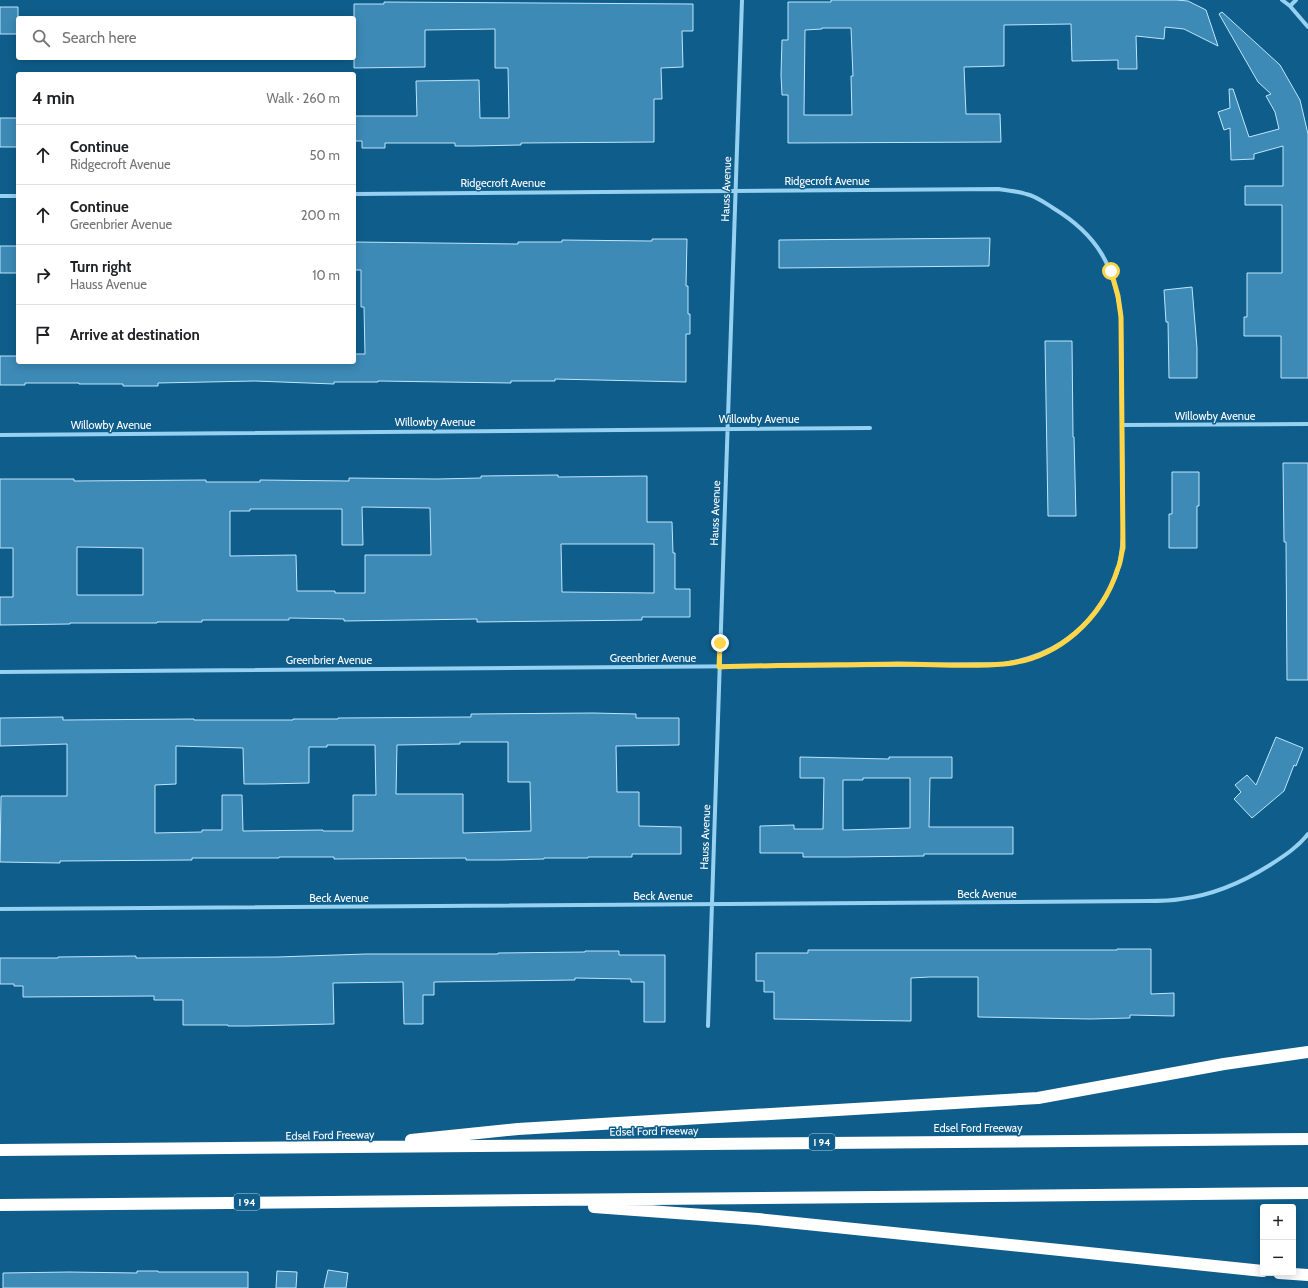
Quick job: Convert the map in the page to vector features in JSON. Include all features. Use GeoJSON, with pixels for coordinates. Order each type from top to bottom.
{"type":"FeatureCollection","features":[{"type":"Feature","properties":{"kind":"highway"},"geometry":{"type":"LineString","coordinates":[[336,1148],[518,1129],[1038,1098],[1224,1064],[1308,1052]]}},
{"type":"Feature","properties":{"kind":"highway","name":"Edsel Ford Freeway"},"geometry":{"type":"LineString","coordinates":[[0,1150],[1308,1139]]}},
{"type":"Feature","properties":{"kind":"highway","name":"I 94"},"geometry":{"type":"LineString","coordinates":[[0,1205],[1308,1193]]}},
{"type":"Feature","properties":{"kind":"highway"},"geometry":{"type":"LineString","coordinates":[[493,1200],[666,1211],[766,1220],[1260,1271]]}},
{"type":"Feature","properties":{"kind":"highway"},"geometry":{"type":"LineString","coordinates":[[1296,1274],[1308,1275]]}},
{"type":"Feature","properties":{"kind":"street","name":"Hauss Avenue"},"geometry":{"type":"LineString","coordinates":[[708,1026],[726,429],[732,306],[734,191],[742,0]]}},
{"type":"Feature","properties":{"kind":"street"},"geometry":{"type":"LineString","coordinates":[[1282,0],[1290,6],[1308,27]]}},
{"type":"Feature","properties":{"kind":"street"},"geometry":{"type":"LineString","coordinates":[[1290,6],[1296,0]]}},
{"type":"Feature","properties":{"kind":"street","name":"Ridgecroft Avenue"},"geometry":{"type":"LineString","coordinates":[[356,194],[999,189],[1027,194],[1057,210],[1081,227],[1096,245],[1111,271],[1118,296],[1121,317],[1122,425]]}},
{"type":"Feature","properties":{"kind":"street"},"geometry":{"type":"LineString","coordinates":[[0,196],[16,196]]}},
{"type":"Feature","properties":{"kind":"street","name":"Willowby Avenue"},"geometry":{"type":"LineString","coordinates":[[1122,425],[1308,424]]}},
{"type":"Feature","properties":{"kind":"street","name":"Greenbrier Avenue"},"geometry":{"type":"LineString","coordinates":[[0,672],[1005,664],[1035,656],[1059,645],[1090,620],[1110,589],[1119,567],[1123,548],[1122,425]]}},
{"type":"Feature","properties":{"kind":"street","name":"Willowby Avenue"},"geometry":{"type":"LineString","coordinates":[[0,435],[870,428]]}},
{"type":"Feature","properties":{"kind":"street","name":"Beck Avenue"},"geometry":{"type":"LineString","coordinates":[[0,910],[712,905],[1131,901],[1181,899],[1214,892],[1238,883],[1284,856],[1308,834]]}},
{"type":"Feature","properties":{"kind":"street"},"geometry":{"type":"LineString","coordinates":[[1304,839],[1308,843]]}},
{"type":"Feature","properties":{"kind":"building"},"geometry":{"type":"Polygon","coordinates":[[[831,0],[1188,1],[1206,10],[1218,46],[1184,29],[1165,27],[1164,39],[1136,36],[1137,69],[1118,69],[1118,60],[1072,61],[1071,24],[1004,25],[1004,66],[964,67],[966,114],[1000,114],[1001,142],[788,143],[788,95],[782,95],[781,75],[782,40],[788,40],[788,2],[831,2],[831,0]],[[822,28],[805,30],[804,115],[852,115],[851,76],[853,76],[851,28],[822,28]]]}},
{"type":"Feature","properties":{"kind":"building"},"geometry":{"type":"Polygon","coordinates":[[[384,2],[693,4],[693,31],[682,31],[683,67],[661,68],[662,99],[654,99],[654,142],[521,143],[521,145],[473,146],[455,146],[455,143],[385,143],[385,148],[362,148],[362,141],[356,141],[356,116],[417,116],[416,81],[479,80],[480,118],[509,118],[508,68],[495,68],[495,29],[425,30],[425,67],[354,68],[354,60],[356,60],[356,16],[354,16],[354,4],[384,4],[384,2]]]}},
{"type":"Feature","properties":{"kind":"building"},"geometry":{"type":"Polygon","coordinates":[[[0,7],[18,7],[18,16],[16,16],[16,34],[0,34],[0,7]]]}},
{"type":"Feature","properties":{"kind":"building"},"geometry":{"type":"Polygon","coordinates":[[[1222,12],[1280,65],[1300,100],[1308,134],[1308,378],[1281,378],[1281,336],[1244,336],[1244,317],[1247,317],[1247,273],[1282,273],[1282,205],[1245,205],[1245,186],[1283,186],[1283,146],[1254,154],[1254,159],[1231,160],[1230,128],[1224,130],[1218,112],[1230,108],[1229,89],[1233,89],[1249,137],[1279,129],[1275,112],[1266,96],[1271,94],[1258,82],[1219,14],[1222,12]]]}},
{"type":"Feature","properties":{"kind":"building"},"geometry":{"type":"Polygon","coordinates":[[[0,118],[16,118],[16,147],[0,147],[0,118]]]}},
{"type":"Feature","properties":{"kind":"building"},"geometry":{"type":"Polygon","coordinates":[[[990,238],[989,266],[779,268],[779,240],[990,238]]]}},
{"type":"Feature","properties":{"kind":"building"},"geometry":{"type":"Polygon","coordinates":[[[652,239],[687,239],[686,286],[688,286],[690,334],[686,334],[686,382],[555,379],[555,381],[511,381],[511,383],[378,381],[334,382],[334,384],[255,381],[158,383],[158,386],[123,386],[123,384],[79,383],[25,383],[25,385],[0,385],[0,356],[16,356],[16,364],[356,364],[356,354],[365,354],[364,307],[361,307],[361,270],[356,270],[356,242],[518,244],[518,242],[562,242],[562,240],[652,241],[652,239]]]}},
{"type":"Feature","properties":{"kind":"building"},"geometry":{"type":"Polygon","coordinates":[[[0,246],[16,246],[16,273],[0,273],[0,246]]]}},
{"type":"Feature","properties":{"kind":"building"},"geometry":{"type":"Polygon","coordinates":[[[1192,287],[1197,348],[1197,378],[1169,378],[1168,322],[1166,322],[1164,290],[1192,287]]]}},
{"type":"Feature","properties":{"kind":"building"},"geometry":{"type":"Polygon","coordinates":[[[1045,341],[1072,341],[1076,516],[1048,516],[1045,341]]]}},
{"type":"Feature","properties":{"kind":"building"},"geometry":{"type":"Polygon","coordinates":[[[1283,463],[1308,463],[1308,680],[1287,680],[1286,542],[1284,542],[1283,463]]]}},
{"type":"Feature","properties":{"kind":"building"},"geometry":{"type":"Polygon","coordinates":[[[1172,472],[1199,472],[1197,548],[1169,548],[1169,514],[1172,514],[1172,472]]]}},
{"type":"Feature","properties":{"kind":"building"},"geometry":{"type":"Polygon","coordinates":[[[481,476],[647,476],[647,522],[672,522],[673,553],[675,553],[675,589],[690,589],[690,617],[642,617],[642,620],[477,622],[477,619],[344,621],[344,619],[289,618],[289,620],[202,620],[202,622],[0,625],[0,597],[13,597],[13,548],[0,548],[0,479],[74,479],[74,481],[206,480],[206,482],[260,482],[260,480],[349,481],[349,478],[481,478],[481,476]],[[362,507],[363,545],[342,545],[342,509],[250,509],[250,511],[230,511],[230,556],[296,555],[297,591],[365,593],[365,555],[431,555],[430,508],[362,507]],[[561,544],[562,592],[654,593],[654,544],[561,544]],[[77,547],[77,595],[143,595],[143,548],[77,547]]]}},
{"type":"Feature","properties":{"kind":"building"},"geometry":{"type":"Polygon","coordinates":[[[593,713],[636,714],[636,718],[679,718],[679,745],[616,746],[617,792],[639,792],[639,826],[681,827],[681,854],[632,854],[632,857],[500,860],[466,860],[466,858],[334,859],[334,857],[279,857],[192,858],[192,860],[60,861],[60,863],[0,862],[1,796],[67,796],[67,744],[0,746],[0,718],[63,717],[63,720],[293,720],[338,718],[471,717],[471,714],[593,713]],[[460,742],[460,744],[397,745],[396,794],[463,794],[463,833],[531,831],[530,782],[508,782],[508,742],[460,742]],[[327,745],[327,747],[309,747],[309,783],[264,784],[244,784],[243,748],[176,746],[176,784],[155,785],[155,833],[222,830],[222,795],[242,795],[243,831],[353,831],[353,795],[376,795],[375,745],[327,745]]]}},
{"type":"Feature","properties":{"kind":"building"},"geometry":{"type":"Polygon","coordinates":[[[1276,737],[1303,748],[1296,766],[1294,765],[1284,791],[1252,818],[1234,799],[1241,792],[1235,785],[1247,775],[1256,785],[1276,737]]]}},
{"type":"Feature","properties":{"kind":"building"},"geometry":{"type":"Polygon","coordinates":[[[800,757],[889,759],[889,757],[952,757],[952,778],[930,778],[929,827],[1013,827],[1013,854],[924,854],[924,856],[803,857],[803,853],[760,853],[760,826],[794,825],[794,829],[823,829],[824,778],[800,778],[800,757]],[[863,778],[863,780],[843,780],[843,830],[910,828],[910,778],[863,778]]]}},
{"type":"Feature","properties":{"kind":"building"},"geometry":{"type":"Polygon","coordinates":[[[1151,949],[1151,994],[1174,993],[1174,1016],[1130,1015],[1130,1018],[1090,1019],[978,1017],[978,977],[930,977],[911,978],[911,1021],[774,1019],[774,992],[764,992],[764,981],[756,981],[756,953],[808,953],[808,950],[1151,949]]]}},
{"type":"Feature","properties":{"kind":"building"},"geometry":{"type":"Polygon","coordinates":[[[619,951],[619,955],[665,955],[665,1022],[644,1022],[644,982],[631,982],[631,979],[575,978],[575,980],[434,982],[434,995],[423,995],[423,1024],[404,1024],[403,982],[333,983],[334,1024],[247,1026],[183,1025],[183,1000],[154,1000],[154,996],[23,997],[23,986],[14,986],[14,984],[0,984],[0,958],[136,956],[136,958],[277,957],[366,954],[498,954],[619,951]]]}},
{"type":"Feature","properties":{"kind":"building"},"geometry":{"type":"Polygon","coordinates":[[[328,1270],[348,1273],[346,1288],[324,1288],[328,1270]]]}},
{"type":"Feature","properties":{"kind":"building"},"geometry":{"type":"Polygon","coordinates":[[[137,1271],[248,1272],[248,1288],[3,1288],[3,1273],[137,1273],[137,1271]]]}},
{"type":"Feature","properties":{"kind":"building"},"geometry":{"type":"Polygon","coordinates":[[[277,1271],[297,1272],[296,1288],[276,1288],[277,1271]]]}},
{"type":"Feature","properties":{"kind":"route"},"geometry":{"type":"LineString","coordinates":[[720,643],[719,667],[1005,664],[1021,661],[1046,652],[1077,632],[1090,620],[1110,589],[1119,567],[1123,548],[1121,317],[1118,296],[1111,271]]}}]}
